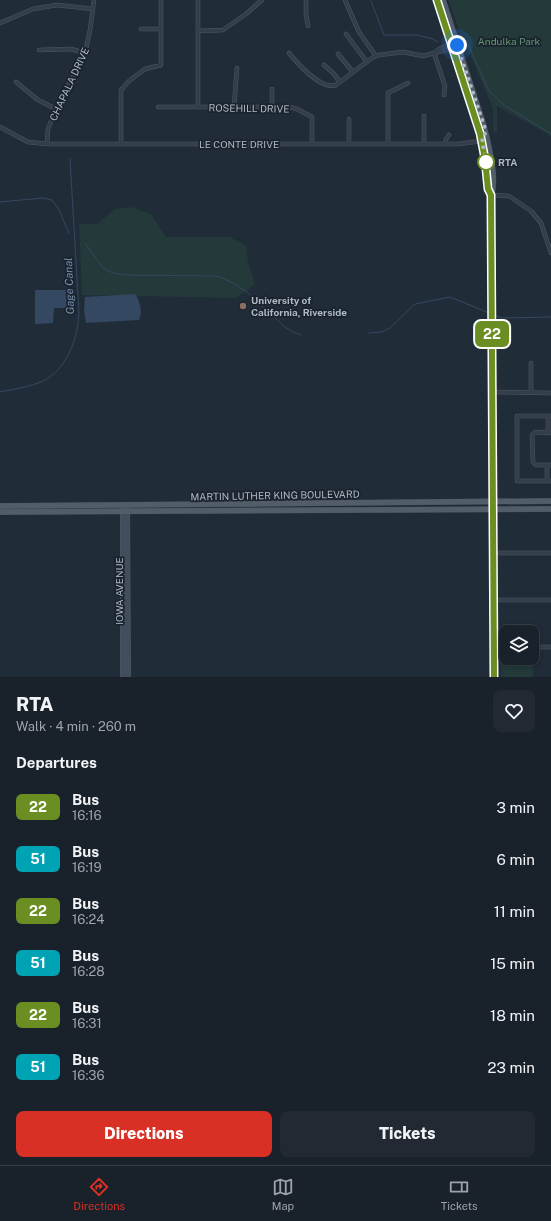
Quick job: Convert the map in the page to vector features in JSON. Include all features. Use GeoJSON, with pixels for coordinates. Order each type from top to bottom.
{"type":"FeatureCollection","features":[{"type":"Feature","properties":{"kind":"main road"},"geometry":{"type":"LineString","coordinates":[[437,0],[482,141],[488,189],[491,195],[494,677]]}},
{"type":"Feature","properties":{"kind":"main road"},"geometry":{"type":"LineString","coordinates":[[443,0],[486,131],[494,190],[491,195]]}},
{"type":"Feature","properties":{"kind":"main road"},"geometry":{"type":"LineString","coordinates":[[482,141],[486,131]]}},
{"type":"Feature","properties":{"kind":"main road"},"geometry":{"type":"LineString","coordinates":[[482,141],[486,144],[489,162],[491,164]]}},
{"type":"Feature","properties":{"kind":"main road","name":"MARTIN LUTHER KING BOULEVARD"},"geometry":{"type":"LineString","coordinates":[[0,512],[309,503],[551,501]]}},
{"type":"Feature","properties":{"kind":"main road","name":"MARTIN LUTHER KING BOULEVARD"},"geometry":{"type":"LineString","coordinates":[[0,506],[125,509],[551,509]]}},
{"type":"Feature","properties":{"kind":"street","name":"CHAPALA DRIVE"},"geometry":{"type":"LineString","coordinates":[[47,144],[48,129],[56,109],[85,53],[94,0]]}},
{"type":"Feature","properties":{"kind":"street"},"geometry":{"type":"LineString","coordinates":[[121,144],[121,90],[129,81],[145,69],[161,65],[160,0]]}},
{"type":"Feature","properties":{"kind":"street"},"geometry":{"type":"LineString","coordinates":[[198,0],[198,107]]}},
{"type":"Feature","properties":{"kind":"street"},"geometry":{"type":"LineString","coordinates":[[198,30],[223,30],[246,14],[262,0]]}},
{"type":"Feature","properties":{"kind":"street"},"geometry":{"type":"LineString","coordinates":[[306,0],[308,26]]}},
{"type":"Feature","properties":{"kind":"street"},"geometry":{"type":"LineString","coordinates":[[345,0],[359,32],[376,56]]}},
{"type":"Feature","properties":{"kind":"street"},"geometry":{"type":"LineString","coordinates":[[0,23],[33,9],[57,6],[93,9]]}},
{"type":"Feature","properties":{"kind":"street"},"geometry":{"type":"LineString","coordinates":[[141,29],[161,29]]}},
{"type":"Feature","properties":{"kind":"street"},"geometry":{"type":"LineString","coordinates":[[346,34],[367,62]]}},
{"type":"Feature","properties":{"kind":"street"},"geometry":{"type":"LineString","coordinates":[[289,53],[317,80],[332,86],[340,82],[376,56],[403,52],[423,56],[434,53],[442,48],[452,46]]}},
{"type":"Feature","properties":{"kind":"street"},"geometry":{"type":"LineString","coordinates":[[39,50],[71,49],[85,53]]}},
{"type":"Feature","properties":{"kind":"street"},"geometry":{"type":"LineString","coordinates":[[434,53],[445,86],[444,95]]}},
{"type":"Feature","properties":{"kind":"street"},"geometry":{"type":"LineString","coordinates":[[338,54],[353,72]]}},
{"type":"Feature","properties":{"kind":"street"},"geometry":{"type":"LineString","coordinates":[[324,65],[334,73],[340,82]]}},
{"type":"Feature","properties":{"kind":"street"},"geometry":{"type":"LineString","coordinates":[[234,108],[237,68]]}},
{"type":"Feature","properties":{"kind":"street"},"geometry":{"type":"LineString","coordinates":[[16,82],[38,100],[56,109]]}},
{"type":"Feature","properties":{"kind":"street"},"geometry":{"type":"LineString","coordinates":[[388,144],[388,93],[408,83]]}},
{"type":"Feature","properties":{"kind":"street"},"geometry":{"type":"LineString","coordinates":[[272,89],[272,107]]}},
{"type":"Feature","properties":{"kind":"street","name":"ROSEHILL DRIVE"},"geometry":{"type":"LineString","coordinates":[[158,107],[290,107],[312,117],[312,144]]}},
{"type":"Feature","properties":{"kind":"street"},"geometry":{"type":"LineString","coordinates":[[424,116],[424,144]]}},
{"type":"Feature","properties":{"kind":"street"},"geometry":{"type":"LineString","coordinates":[[349,119],[349,144]]}},
{"type":"Feature","properties":{"kind":"street","name":"LE CONTE DRIVE"},"geometry":{"type":"LineString","coordinates":[[0,127],[28,142],[47,144],[466,144],[482,141]]}},
{"type":"Feature","properties":{"kind":"street"},"geometry":{"type":"LineString","coordinates":[[445,144],[449,135]]}},
{"type":"Feature","properties":{"kind":"street"},"geometry":{"type":"LineString","coordinates":[[491,195],[509,196],[531,211],[541,223],[551,253]]}},
{"type":"Feature","properties":{"kind":"street"},"geometry":{"type":"LineString","coordinates":[[530,392],[531,363]]}},
{"type":"Feature","properties":{"kind":"street"},"geometry":{"type":"LineString","coordinates":[[492,392],[551,392]]}},
{"type":"Feature","properties":{"kind":"street"},"geometry":{"type":"LineString","coordinates":[[516,416],[549,416],[549,432],[533,433],[532,449],[534,464],[549,465],[549,481],[517,481],[516,416]]}},
{"type":"Feature","properties":{"kind":"street","name":"IOWA AVENUE"},"geometry":{"type":"LineString","coordinates":[[123,677],[125,509]]}},
{"type":"Feature","properties":{"kind":"street","name":"IOWA AVENUE"},"geometry":{"type":"LineString","coordinates":[[125,509],[128,677]]}},
{"type":"Feature","properties":{"kind":"street"},"geometry":{"type":"LineString","coordinates":[[493,553],[551,553]]}},
{"type":"Feature","properties":{"kind":"street"},"geometry":{"type":"LineString","coordinates":[[494,600],[551,600]]}},
{"type":"Feature","properties":{"kind":"street"},"geometry":{"type":"LineString","coordinates":[[493,647],[499,647]]}},
{"type":"Feature","properties":{"kind":"street"},"geometry":{"type":"LineString","coordinates":[[539,647],[551,647]]}},
{"type":"Feature","properties":{"kind":"green space","name":"Andulka Park"},"geometry":{"type":"Polygon","coordinates":[[[448,0],[551,0],[551,136],[497,106],[497,133],[493,132],[493,108],[460,32],[448,0]]]}},
{"type":"Feature","properties":{"kind":"green space"},"geometry":{"type":"Polygon","coordinates":[[[132,207],[151,214],[166,237],[230,237],[246,246],[248,261],[255,284],[236,298],[82,295],[79,224],[97,224],[115,209],[132,207]]]}},
{"type":"Feature","properties":{"kind":"green space"},"geometry":{"type":"Polygon","coordinates":[[[501,665],[533,665],[533,677],[501,677],[501,665]]]}},
{"type":"Feature","properties":{"kind":"water"},"geometry":{"type":"Polygon","coordinates":[[[35,290],[72,290],[72,308],[54,308],[53,323],[35,324],[35,290]]]}},
{"type":"Feature","properties":{"kind":"water"},"geometry":{"type":"Polygon","coordinates":[[[135,294],[140,307],[141,314],[139,320],[86,323],[84,311],[85,297],[135,294]]]}},
{"type":"Feature","properties":{"kind":"waterway"},"geometry":{"type":"LineString","coordinates":[[371,1],[384,35],[417,35],[433,39],[438,42]]}},
{"type":"Feature","properties":{"kind":"waterway"},"geometry":{"type":"LineString","coordinates":[[466,42],[489,91],[504,105],[551,134]]}},
{"type":"Feature","properties":{"kind":"waterway","name":"Gage Canal"},"geometry":{"type":"LineString","coordinates":[[0,392],[33,385],[51,376],[65,361],[73,343],[79,312],[70,159]]}},
{"type":"Feature","properties":{"kind":"waterway"},"geometry":{"type":"LineString","coordinates":[[0,202],[43,198],[52,200],[58,208],[69,233]]}},
{"type":"Feature","properties":{"kind":"waterway"},"geometry":{"type":"LineString","coordinates":[[85,243],[103,268],[113,273],[126,275],[220,277],[247,292],[285,327],[301,335]]}},
{"type":"Feature","properties":{"kind":"waterway"},"geometry":{"type":"LineString","coordinates":[[369,333],[382,332],[390,328],[415,304],[450,297],[489,313]]}},
{"type":"Feature","properties":{"kind":"waterway"},"geometry":{"type":"LineString","coordinates":[[494,315],[502,318],[551,317]]}},
{"type":"Feature","properties":{"kind":"bus line","name":"22"},"geometry":{"type":"LineString","coordinates":[[437,0],[477,122],[485,159],[488,189],[491,195],[494,677]]}},
{"type":"Feature","properties":{"kind":"place","name":"RTA"},"geometry":{"type":"Point","coordinates":[486,162]}},
{"type":"Feature","properties":{"kind":"place","name":"University of California, Riverside"},"geometry":{"type":"Point","coordinates":[243,306]}},
{"type":"Feature","properties":{"kind":"route"},"geometry":{"type":"LineString","coordinates":[[457,45],[486,131],[482,141],[486,162]]}}]}
